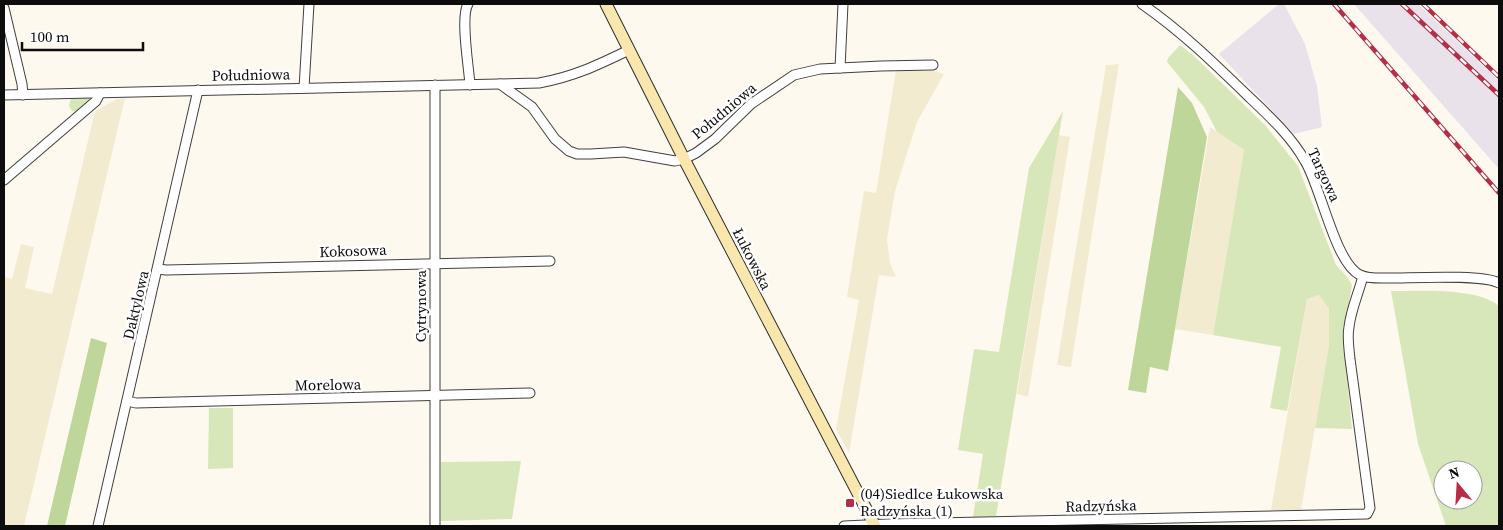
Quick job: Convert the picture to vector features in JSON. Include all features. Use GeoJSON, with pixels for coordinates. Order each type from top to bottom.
{"type":"FeatureCollection","features":[{"type":"Feature","properties":{"kind":"main road","name":"Łukowska"},"geometry":{"type":"LineString","coordinates":[[606,4],[684,159],[875,525]]}},
{"type":"Feature","properties":{"kind":"street"},"geometry":{"type":"LineString","coordinates":[[304,88],[309,4]]}},
{"type":"Feature","properties":{"kind":"street"},"geometry":{"type":"LineString","coordinates":[[468,4],[465,21],[470,85]]}},
{"type":"Feature","properties":{"kind":"street"},"geometry":{"type":"LineString","coordinates":[[840,68],[843,4]]}},
{"type":"Feature","properties":{"kind":"street","name":"Targowa"},"geometry":{"type":"LineString","coordinates":[[1142,4],[1194,43],[1267,114],[1293,143],[1310,169],[1337,245],[1352,268],[1363,276]]}},
{"type":"Feature","properties":{"kind":"street"},"geometry":{"type":"LineString","coordinates":[[4,8],[23,95]]}},
{"type":"Feature","properties":{"kind":"street","name":"Południowa"},"geometry":{"type":"LineString","coordinates":[[4,95],[539,83],[572,76],[629,50]]}},
{"type":"Feature","properties":{"kind":"street","name":"Południowa"},"geometry":{"type":"LineString","coordinates":[[500,84],[532,107],[556,139],[569,152],[592,154],[624,152],[666,160],[684,159],[696,154],[715,139],[751,104],[794,75],[808,71],[840,68],[933,65]]}},
{"type":"Feature","properties":{"kind":"street","name":"Cytrynowa"},"geometry":{"type":"LineString","coordinates":[[435,85],[435,526]]}},
{"type":"Feature","properties":{"kind":"street","name":"Daktylowa"},"geometry":{"type":"LineString","coordinates":[[98,526],[198,90]]}},
{"type":"Feature","properties":{"kind":"street"},"geometry":{"type":"LineString","coordinates":[[4,180],[96,101],[100,93]]}},
{"type":"Feature","properties":{"kind":"street","name":"Kokosowa"},"geometry":{"type":"LineString","coordinates":[[158,269],[550,261]]}},
{"type":"Feature","properties":{"kind":"street"},"geometry":{"type":"LineString","coordinates":[[1363,276],[1382,278],[1480,279],[1499,283]]}},
{"type":"Feature","properties":{"kind":"street","name":"Radzyńska"},"geometry":{"type":"LineString","coordinates":[[844,526],[1367,514],[1370,508],[1350,359],[1349,327],[1363,276]]}},
{"type":"Feature","properties":{"kind":"street","name":"Morelowa"},"geometry":{"type":"LineString","coordinates":[[127,401],[136,403],[530,393]]}},
{"type":"Feature","properties":{"kind":"shaded area"},"geometry":{"type":"Polygon","coordinates":[[[1279,4],[1284,4],[1305,44],[1317,86],[1322,127],[1294,134],[1219,54],[1279,4]]]}},
{"type":"Feature","properties":{"kind":"shaded area"},"geometry":{"type":"Polygon","coordinates":[[[1354,4],[1418,4],[1499,81],[1499,169],[1354,4]]]}},
{"type":"Feature","properties":{"kind":"shaded area"},"geometry":{"type":"Polygon","coordinates":[[[1119,64],[1071,367],[1057,365],[1106,65],[1119,64]]]}},
{"type":"Feature","properties":{"kind":"shaded area"},"geometry":{"type":"Polygon","coordinates":[[[896,70],[934,71],[944,74],[917,122],[895,191],[887,239],[890,263],[896,277],[879,275],[849,453],[836,429],[859,300],[847,297],[864,191],[876,193],[896,70]]]}},
{"type":"Feature","properties":{"kind":"shaded area"},"geometry":{"type":"Polygon","coordinates":[[[125,98],[24,526],[4,526],[4,277],[12,279],[21,244],[34,247],[25,288],[52,294],[94,115],[97,110],[117,99],[125,98]]]}},
{"type":"Feature","properties":{"kind":"shaded area"},"geometry":{"type":"Polygon","coordinates":[[[1210,127],[1244,150],[1213,335],[1175,329],[1210,127]]]}},
{"type":"Feature","properties":{"kind":"shaded area"},"geometry":{"type":"Polygon","coordinates":[[[1059,135],[1070,137],[1028,397],[1017,394],[1059,135]]]}},
{"type":"Feature","properties":{"kind":"shaded area"},"geometry":{"type":"Polygon","coordinates":[[[1319,295],[1329,309],[1329,344],[1301,510],[1271,510],[1307,299],[1319,295]]]}},
{"type":"Feature","properties":{"kind":"green space"},"geometry":{"type":"Polygon","coordinates":[[[1180,45],[1192,54],[1265,125],[1298,166],[1336,265],[1352,285],[1343,337],[1352,429],[1315,428],[1329,344],[1329,309],[1319,295],[1307,299],[1287,411],[1270,408],[1281,347],[1213,335],[1244,150],[1217,132],[1204,107],[1167,62],[1168,58],[1180,45]]]}},
{"type":"Feature","properties":{"kind":"green space"},"geometry":{"type":"Polygon","coordinates":[[[1178,87],[1192,103],[1207,137],[1168,371],[1150,367],[1146,393],[1128,390],[1178,87]]]}},
{"type":"Feature","properties":{"kind":"green space"},"geometry":{"type":"Polygon","coordinates":[[[71,97],[88,97],[91,100],[76,112],[72,111],[69,106],[71,97]]]}},
{"type":"Feature","properties":{"kind":"green space"},"geometry":{"type":"Polygon","coordinates":[[[1063,111],[996,516],[973,517],[983,454],[958,450],[974,349],[999,352],[1029,168],[1063,111]]]}},
{"type":"Feature","properties":{"kind":"green space"},"geometry":{"type":"Polygon","coordinates":[[[1391,291],[1447,291],[1463,293],[1489,300],[1499,306],[1499,526],[1446,526],[1441,510],[1483,510],[1483,460],[1433,460],[1433,488],[1418,444],[1391,291]]]}},
{"type":"Feature","properties":{"kind":"green space"},"geometry":{"type":"Polygon","coordinates":[[[91,338],[107,343],[65,526],[47,526],[91,338]]]}},
{"type":"Feature","properties":{"kind":"green space"},"geometry":{"type":"Polygon","coordinates":[[[209,408],[233,408],[233,468],[208,469],[209,408]]]}},
{"type":"Feature","properties":{"kind":"green space"},"geometry":{"type":"Polygon","coordinates":[[[521,461],[512,519],[441,521],[441,462],[521,461]]]}},
{"type":"Feature","properties":{"kind":"railway"},"geometry":{"type":"LineString","coordinates":[[1334,4],[1499,193]]}},
{"type":"Feature","properties":{"kind":"railway"},"geometry":{"type":"LineString","coordinates":[[1402,4],[1499,95]]}},
{"type":"Feature","properties":{"kind":"railway"},"geometry":{"type":"LineString","coordinates":[[1423,4],[1499,77]]}},
{"type":"Feature","properties":{"kind":"place","name":"(04)Siedlce Łukowska Radzyńska (1)"},"geometry":{"type":"Point","coordinates":[850,503]}}]}
